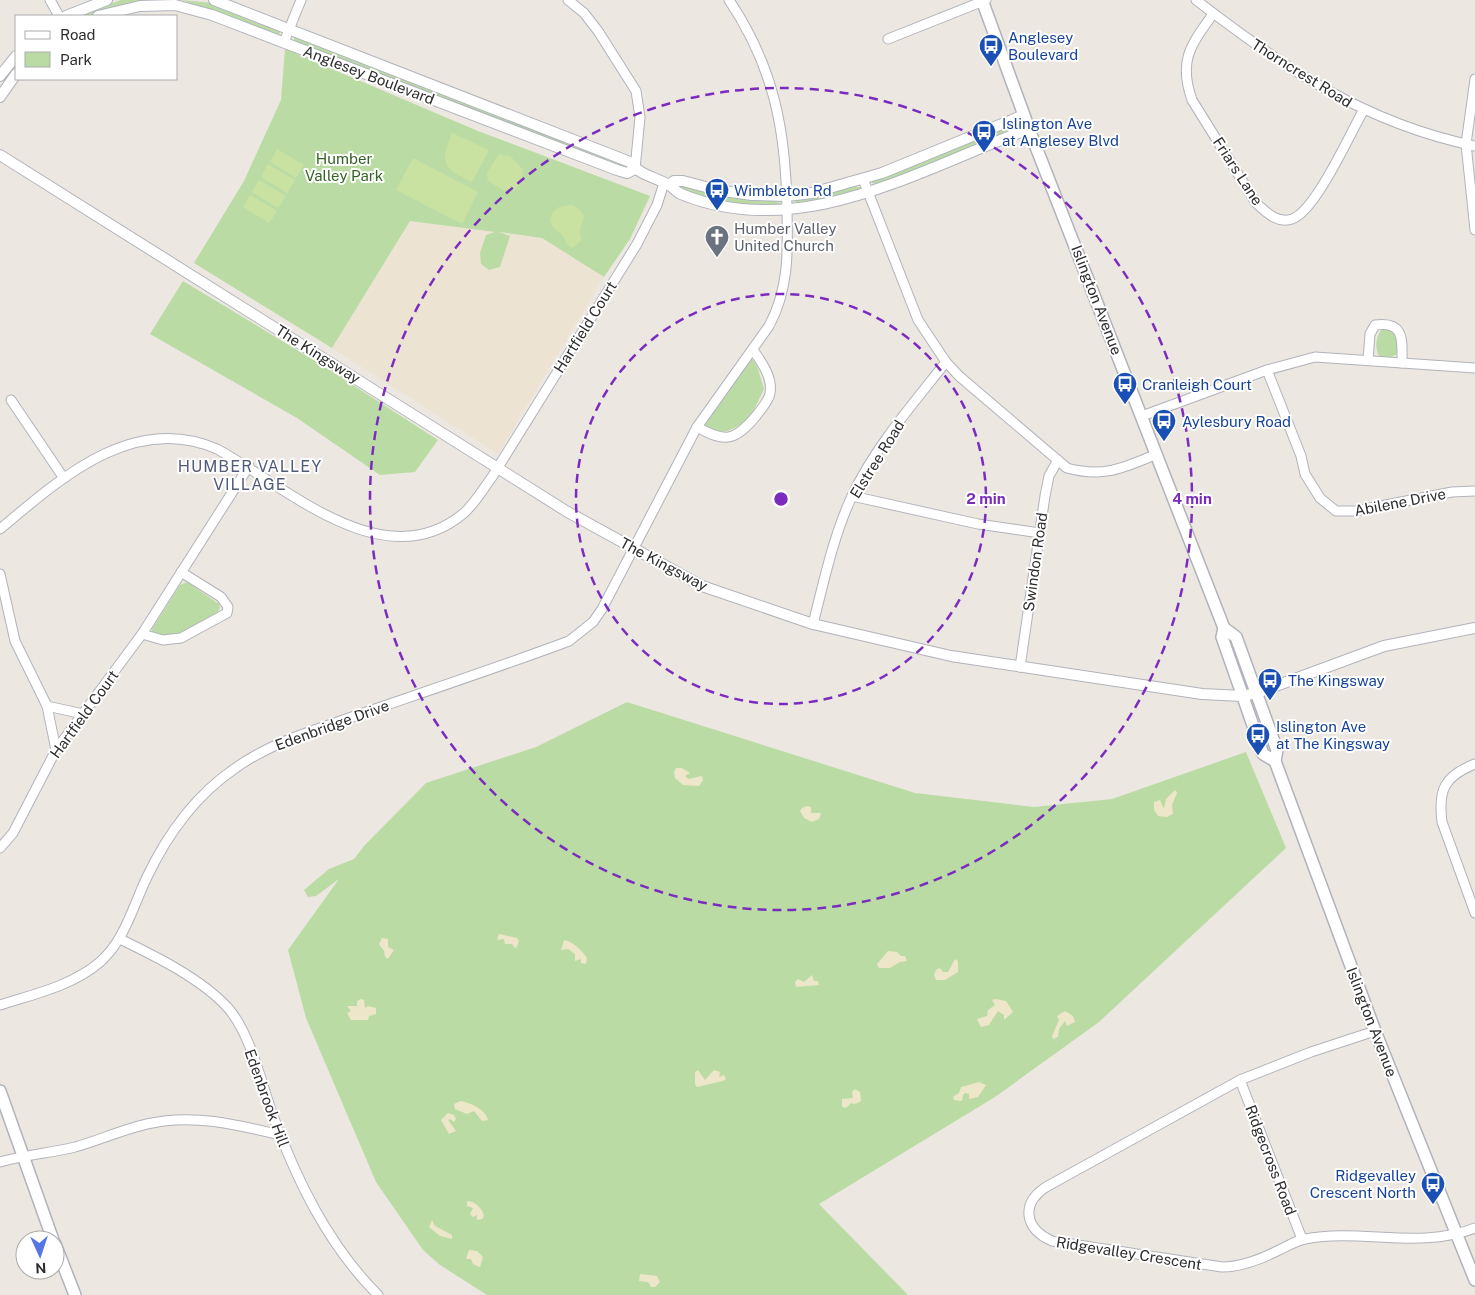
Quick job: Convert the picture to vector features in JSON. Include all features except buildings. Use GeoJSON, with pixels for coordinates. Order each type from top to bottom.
{"type":"FeatureCollection","features":[{"type":"Feature","properties":{"kind":"main road","name":"Islington Avenue"},"geometry":{"type":"LineString","coordinates":[[984,1],[1024,115],[1224,628],[1236,637],[1277,750],[1275,761],[1375,1031],[1475,1280]]}},
{"type":"Feature","properties":{"kind":"main road","name":"Islington Avenue"},"geometry":{"type":"LineString","coordinates":[[1224,628],[1222,637],[1263,754],[1275,761]]}},
{"type":"Feature","properties":{"kind":"main road"},"geometry":{"type":"LineString","coordinates":[[0,1091],[50,1230]]}},
{"type":"Feature","properties":{"kind":"main road"},"geometry":{"type":"LineString","coordinates":[[65,1270],[75,1295]]}},
{"type":"Feature","properties":{"kind":"street"},"geometry":{"type":"LineString","coordinates":[[50,0],[58,15]]}},
{"type":"Feature","properties":{"kind":"street"},"geometry":{"type":"LineString","coordinates":[[69,15],[107,0]]}},
{"type":"Feature","properties":{"kind":"street","name":"Anglesey Boulevard"},"geometry":{"type":"LineString","coordinates":[[214,0],[624,159],[630,162],[635,170],[667,184],[678,193],[733,207],[787,210],[838,201],[869,192],[1029,128]]}},
{"type":"Feature","properties":{"kind":"street"},"geometry":{"type":"LineString","coordinates":[[284,42],[301,0]]}},
{"type":"Feature","properties":{"kind":"street"},"geometry":{"type":"LineString","coordinates":[[568,0],[584,13],[598,30],[636,91],[640,116],[635,170]]}},
{"type":"Feature","properties":{"kind":"street","name":"Edenbridge Drive"},"geometry":{"type":"LineString","coordinates":[[0,1005],[67,982],[84,974],[100,961],[120,939],[163,848],[193,805],[233,769],[279,743],[569,641],[593,622],[634,549],[697,427],[753,350],[775,314],[785,284],[788,266],[788,196],[784,144],[773,94],[758,54],[729,0]]}},
{"type":"Feature","properties":{"kind":"street","name":"Thorncrest Road"},"geometry":{"type":"LineString","coordinates":[[1196,0],[1313,84],[1363,111],[1377,114],[1414,131],[1470,145]]}},
{"type":"Feature","properties":{"kind":"street"},"geometry":{"type":"LineString","coordinates":[[888,38],[984,1]]}},
{"type":"Feature","properties":{"kind":"street","name":"Anglesey Boulevard"},"geometry":{"type":"LineString","coordinates":[[102,15],[140,6],[175,3],[284,42],[627,174],[635,170]]}},
{"type":"Feature","properties":{"kind":"street","name":"Friars Lane"},"geometry":{"type":"LineString","coordinates":[[1213,14],[1192,42],[1187,64],[1188,87],[1192,100],[1256,203],[1268,214],[1282,220],[1291,220],[1307,209],[1363,111]]}},
{"type":"Feature","properties":{"kind":"street"},"geometry":{"type":"LineString","coordinates":[[0,76],[15,57]]}},
{"type":"Feature","properties":{"kind":"street"},"geometry":{"type":"LineString","coordinates":[[0,96],[15,75]]}},
{"type":"Feature","properties":{"kind":"street"},"geometry":{"type":"LineString","coordinates":[[1475,79],[1470,145],[1475,230]]}},
{"type":"Feature","properties":{"kind":"street","name":"Anglesey Boulevard"},"geometry":{"type":"LineString","coordinates":[[667,184],[674,181],[683,181],[736,194],[788,196],[812,193],[863,179],[1024,115]]}},
{"type":"Feature","properties":{"kind":"street","name":"The Kingsway"},"geometry":{"type":"LineString","coordinates":[[0,154],[566,511],[702,586],[813,624],[952,656],[1167,689],[1242,696],[1257,693],[1384,646],[1475,628]]}},
{"type":"Feature","properties":{"kind":"street"},"geometry":{"type":"LineString","coordinates":[[863,179],[918,320],[946,362],[959,376],[1067,468],[1083,472],[1102,473],[1126,467],[1157,454]]}},
{"type":"Feature","properties":{"kind":"street","name":"Hartfield Court"},"geometry":{"type":"LineString","coordinates":[[0,529],[63,477],[118,447],[152,439],[186,439],[205,443],[249,466],[336,520],[366,533],[395,536],[435,530],[457,518],[476,501],[637,244],[667,184]]}},
{"type":"Feature","properties":{"kind":"street"},"geometry":{"type":"LineString","coordinates":[[1368,360],[1370,334],[1375,325],[1387,324],[1396,327],[1402,336],[1402,363]]}},
{"type":"Feature","properties":{"kind":"street"},"geometry":{"type":"LineString","coordinates":[[697,427],[720,438],[730,438],[739,434],[764,406],[770,394],[770,385],[761,361],[753,350]]}},
{"type":"Feature","properties":{"kind":"street"},"geometry":{"type":"LineString","coordinates":[[1142,416],[1267,370],[1315,356],[1475,368]]}},
{"type":"Feature","properties":{"kind":"street","name":"Elstree Road"},"geometry":{"type":"LineString","coordinates":[[813,624],[837,532],[852,496],[902,418],[946,362]]}},
{"type":"Feature","properties":{"kind":"street","name":"Abilene Drive"},"geometry":{"type":"LineString","coordinates":[[1267,370],[1308,479],[1320,498],[1336,511],[1345,512],[1452,492],[1475,491]]}},
{"type":"Feature","properties":{"kind":"street"},"geometry":{"type":"LineString","coordinates":[[11,400],[63,477]]}},
{"type":"Feature","properties":{"kind":"street","name":"Swindon Road"},"geometry":{"type":"LineString","coordinates":[[1020,666],[1049,476],[1058,460]]}},
{"type":"Feature","properties":{"kind":"street","name":"Hartfield Court"},"geometry":{"type":"LineString","coordinates":[[0,848],[13,833],[56,750],[142,634],[249,466]]}},
{"type":"Feature","properties":{"kind":"street"},"geometry":{"type":"LineString","coordinates":[[852,496],[978,524],[1040,533]]}},
{"type":"Feature","properties":{"kind":"street"},"geometry":{"type":"LineString","coordinates":[[142,634],[163,640],[181,638],[227,612],[228,607],[221,597],[181,572]]}},
{"type":"Feature","properties":{"kind":"street"},"geometry":{"type":"LineString","coordinates":[[0,574],[15,642],[47,706],[56,750]]}},
{"type":"Feature","properties":{"kind":"street"},"geometry":{"type":"LineString","coordinates":[[47,706],[83,714]]}},
{"type":"Feature","properties":{"kind":"street"},"geometry":{"type":"LineString","coordinates":[[1475,764],[1454,774],[1444,785],[1440,808],[1444,829],[1475,913]]}},
{"type":"Feature","properties":{"kind":"street","name":"Edenbrook Hill"},"geometry":{"type":"LineString","coordinates":[[120,939],[204,987],[229,1009],[243,1033],[280,1135],[314,1209],[346,1260],[378,1295]]}},
{"type":"Feature","properties":{"kind":"street","name":"Ridgevalley Crescent"},"geometry":{"type":"LineString","coordinates":[[1375,1031],[1311,1052],[1240,1080],[1036,1194],[1030,1204],[1029,1213],[1032,1224],[1041,1235],[1052,1241],[1222,1267],[1232,1267],[1265,1256],[1302,1239],[1344,1234],[1410,1239],[1475,1228]]}},
{"type":"Feature","properties":{"kind":"street","name":"Ridgecross Road"},"geometry":{"type":"LineString","coordinates":[[1240,1080],[1302,1239]]}},
{"type":"Feature","properties":{"kind":"street"},"geometry":{"type":"LineString","coordinates":[[0,1162],[84,1144],[152,1123],[186,1118],[280,1135]]}},
{"type":"Feature","properties":{"kind":"shaded area"},"geometry":{"type":"Polygon","coordinates":[[[410,221],[542,238],[604,277],[498,454],[332,348],[410,221]]]}},
{"type":"Feature","properties":{"kind":"green space"},"geometry":{"type":"Polygon","coordinates":[[[121,0],[168,0],[99,15],[78,15],[121,0]]]}},
{"type":"Feature","properties":{"kind":"green space"},"geometry":{"type":"Polygon","coordinates":[[[182,0],[212,3],[279,30],[280,33],[278,35],[182,0]]]}},
{"type":"Feature","properties":{"kind":"green space"},"geometry":{"type":"Polygon","coordinates":[[[294,36],[628,165],[629,170],[294,42],[294,36]]]}},
{"type":"Feature","properties":{"kind":"green space","name":"Humber Valley Park"},"geometry":{"type":"Polygon","coordinates":[[[285,49],[478,131],[650,196],[630,239],[604,277],[542,238],[499,232],[510,236],[500,267],[489,270],[481,264],[480,253],[486,235],[495,232],[410,221],[332,348],[194,263],[244,181],[281,100],[285,49]]]}},
{"type":"Feature","properties":{"kind":"green space"},"geometry":{"type":"Polygon","coordinates":[[[1012,126],[1014,130],[878,185],[872,183],[872,179],[1012,126]]]}},
{"type":"Feature","properties":{"kind":"green space"},"geometry":{"type":"Polygon","coordinates":[[[452,133],[489,150],[472,182],[455,173],[446,163],[446,151],[452,133]]]}},
{"type":"Feature","properties":{"kind":"green space"},"geometry":{"type":"Polygon","coordinates":[[[277,149],[304,165],[296,178],[270,162],[277,149]]]}},
{"type":"Feature","properties":{"kind":"green space"},"geometry":{"type":"Polygon","coordinates":[[[499,154],[510,156],[523,170],[522,182],[515,190],[503,190],[488,181],[487,173],[499,154]]]}},
{"type":"Feature","properties":{"kind":"green space"},"geometry":{"type":"Polygon","coordinates":[[[413,158],[478,192],[462,224],[396,190],[413,158]]]}},
{"type":"Feature","properties":{"kind":"green space"},"geometry":{"type":"Polygon","coordinates":[[[268,164],[295,180],[287,193],[261,177],[268,164]]]}},
{"type":"Feature","properties":{"kind":"green space"},"geometry":{"type":"Polygon","coordinates":[[[259,180],[286,196],[278,208],[252,192],[259,180]]]}},
{"type":"Feature","properties":{"kind":"green space"},"geometry":{"type":"Polygon","coordinates":[[[683,185],[738,198],[770,200],[781,203],[782,206],[735,205],[680,191],[683,185]]]}},
{"type":"Feature","properties":{"kind":"green space"},"geometry":{"type":"Polygon","coordinates":[[[849,187],[860,187],[861,190],[800,204],[794,201],[849,187]]]}},
{"type":"Feature","properties":{"kind":"green space"},"geometry":{"type":"Polygon","coordinates":[[[250,195],[277,211],[269,223],[243,207],[250,195]]]}},
{"type":"Feature","properties":{"kind":"green space"},"geometry":{"type":"Polygon","coordinates":[[[572,205],[578,208],[584,216],[579,233],[582,239],[573,248],[567,244],[550,220],[555,210],[572,205]]]}},
{"type":"Feature","properties":{"kind":"green space"},"geometry":{"type":"Polygon","coordinates":[[[183,281],[322,365],[438,440],[415,472],[380,475],[297,418],[150,334],[183,281]]]}},
{"type":"Feature","properties":{"kind":"green space"},"geometry":{"type":"Polygon","coordinates":[[[1384,327],[1395,328],[1399,349],[1397,354],[1390,358],[1379,356],[1376,345],[1381,330],[1384,327]]]}},
{"type":"Feature","properties":{"kind":"green space"},"geometry":{"type":"Polygon","coordinates":[[[752,359],[757,366],[764,389],[753,411],[741,424],[728,431],[721,432],[708,429],[703,424],[705,419],[752,359]]]}},
{"type":"Feature","properties":{"kind":"green space"},"geometry":{"type":"Polygon","coordinates":[[[187,582],[219,604],[220,608],[215,617],[178,634],[152,634],[152,629],[180,585],[187,582]]]}},
{"type":"Feature","properties":{"kind":"green space"},"geometry":{"type":"Polygon","coordinates":[[[627,702],[915,793],[1034,807],[1112,799],[1246,752],[1286,848],[1099,1022],[995,1097],[819,1204],[908,1295],[487,1295],[440,1265],[423,1250],[376,1182],[306,1018],[288,950],[339,879],[316,896],[308,897],[304,890],[329,869],[354,859],[364,846],[426,783],[536,747],[627,702]]]}},
{"type":"Feature","properties":{"kind":"sand"},"geometry":{"type":"Polygon","coordinates":[[[676,768],[682,768],[690,773],[685,776],[688,779],[702,776],[703,780],[699,786],[683,785],[675,778],[674,772],[676,768]]]}},
{"type":"Feature","properties":{"kind":"sand"},"geometry":{"type":"Polygon","coordinates":[[[1175,790],[1177,793],[1172,805],[1173,814],[1167,817],[1158,816],[1154,810],[1154,802],[1160,800],[1164,809],[1166,799],[1175,790]]]}},
{"type":"Feature","properties":{"kind":"sand"},"geometry":{"type":"Polygon","coordinates":[[[807,806],[811,807],[811,813],[821,813],[819,819],[812,822],[804,818],[800,811],[807,806]]]}},
{"type":"Feature","properties":{"kind":"sand"},"geometry":{"type":"Polygon","coordinates":[[[499,934],[517,938],[519,941],[517,947],[515,948],[512,944],[505,944],[504,939],[497,940],[499,934]]]}},
{"type":"Feature","properties":{"kind":"sand"},"geometry":{"type":"Polygon","coordinates":[[[382,938],[388,939],[388,947],[394,950],[388,959],[385,957],[384,951],[379,944],[382,938]]]}},
{"type":"Feature","properties":{"kind":"sand"},"geometry":{"type":"Polygon","coordinates":[[[564,940],[574,944],[583,952],[587,958],[586,964],[581,963],[581,959],[575,961],[575,954],[568,949],[561,950],[564,940]]]}},
{"type":"Feature","properties":{"kind":"sand"},"geometry":{"type":"Polygon","coordinates":[[[888,951],[897,952],[901,956],[905,956],[907,961],[900,962],[890,968],[879,968],[877,964],[888,951]]]}},
{"type":"Feature","properties":{"kind":"sand"},"geometry":{"type":"Polygon","coordinates":[[[955,959],[958,961],[958,972],[945,980],[936,980],[934,975],[936,970],[940,968],[943,972],[948,972],[955,959]]]}},
{"type":"Feature","properties":{"kind":"sand"},"geometry":{"type":"Polygon","coordinates":[[[812,975],[814,981],[818,981],[819,985],[796,987],[795,982],[798,979],[804,982],[812,975]]]}},
{"type":"Feature","properties":{"kind":"sand"},"geometry":{"type":"Polygon","coordinates":[[[364,1000],[365,1008],[368,1006],[376,1008],[376,1014],[369,1016],[368,1020],[351,1020],[347,1013],[351,1011],[347,1006],[357,1006],[357,1001],[364,1000]]]}},
{"type":"Feature","properties":{"kind":"sand"},"geometry":{"type":"Polygon","coordinates":[[[992,1000],[1006,1001],[1013,1012],[1004,1020],[1004,1015],[998,1011],[989,1025],[981,1027],[977,1019],[987,1016],[988,1010],[995,1005],[992,1000]]]}},
{"type":"Feature","properties":{"kind":"sand"},"geometry":{"type":"Polygon","coordinates":[[[1065,1011],[1073,1016],[1075,1022],[1067,1026],[1065,1021],[1059,1029],[1058,1037],[1053,1039],[1052,1036],[1059,1020],[1057,1016],[1065,1011]]]}},
{"type":"Feature","properties":{"kind":"sand"},"geometry":{"type":"Polygon","coordinates":[[[698,1070],[705,1080],[714,1070],[720,1072],[719,1077],[724,1075],[726,1079],[697,1087],[695,1084],[695,1072],[698,1070]]]}},
{"type":"Feature","properties":{"kind":"sand"},"geometry":{"type":"Polygon","coordinates":[[[979,1082],[986,1085],[978,1097],[969,1099],[969,1094],[965,1093],[962,1101],[954,1100],[953,1097],[959,1093],[961,1087],[979,1082]]]}},
{"type":"Feature","properties":{"kind":"sand"},"geometry":{"type":"Polygon","coordinates":[[[855,1089],[860,1092],[861,1101],[855,1104],[851,1103],[846,1108],[842,1107],[842,1099],[853,1098],[852,1092],[855,1089]]]}},
{"type":"Feature","properties":{"kind":"sand"},"geometry":{"type":"Polygon","coordinates":[[[461,1101],[478,1108],[487,1116],[488,1120],[482,1121],[474,1111],[467,1114],[455,1109],[454,1104],[461,1101]]]}},
{"type":"Feature","properties":{"kind":"sand"},"geometry":{"type":"Polygon","coordinates":[[[448,1113],[454,1115],[456,1119],[454,1122],[450,1119],[448,1120],[456,1131],[449,1134],[441,1120],[448,1113]]]}},
{"type":"Feature","properties":{"kind":"sand"},"geometry":{"type":"Polygon","coordinates":[[[467,1201],[473,1202],[480,1208],[484,1216],[482,1219],[477,1220],[477,1215],[473,1217],[470,1214],[473,1208],[467,1206],[467,1201]]]}},
{"type":"Feature","properties":{"kind":"sand"},"geometry":{"type":"Polygon","coordinates":[[[432,1220],[435,1226],[452,1235],[452,1239],[440,1236],[429,1227],[432,1220]]]}},
{"type":"Feature","properties":{"kind":"sand"},"geometry":{"type":"Polygon","coordinates":[[[469,1250],[477,1251],[483,1257],[480,1267],[473,1264],[471,1259],[466,1259],[469,1250]]]}},
{"type":"Feature","properties":{"kind":"sand"},"geometry":{"type":"Polygon","coordinates":[[[640,1274],[657,1276],[660,1282],[655,1287],[651,1287],[648,1282],[639,1281],[640,1274]]]}},
{"type":"Feature","properties":{"kind":"place","name":"Anglesey Boulevard"},"geometry":{"type":"Point","coordinates":[991,67]}},
{"type":"Feature","properties":{"kind":"place","name":"Islington Ave at Anglesey Blvd"},"geometry":{"type":"Point","coordinates":[984,153]}},
{"type":"Feature","properties":{"kind":"place","name":"Wimbleton Rd"},"geometry":{"type":"Point","coordinates":[717,211]}},
{"type":"Feature","properties":{"kind":"place","name":"Humber Valley United Church"},"geometry":{"type":"Point","coordinates":[717,258]}},
{"type":"Feature","properties":{"kind":"place","name":"Cranleigh Court"},"geometry":{"type":"Point","coordinates":[1125,405]}},
{"type":"Feature","properties":{"kind":"place","name":"Aylesbury Road"},"geometry":{"type":"Point","coordinates":[1164,442]}},
{"type":"Feature","properties":{"kind":"place","name":"The Kingsway"},"geometry":{"type":"Point","coordinates":[1270,701]}},
{"type":"Feature","properties":{"kind":"place","name":"Islington Ave at The Kingsway"},"geometry":{"type":"Point","coordinates":[1258,756]}},
{"type":"Feature","properties":{"kind":"place","name":"Ridgevalley Crescent North"},"geometry":{"type":"Point","coordinates":[1433,1205]}},
{"type":"Feature","properties":{"kind":"district","name":"HUMBER VALLEY VILLAGE"},"geometry":{"type":"Point","coordinates":[250,475]}}]}
